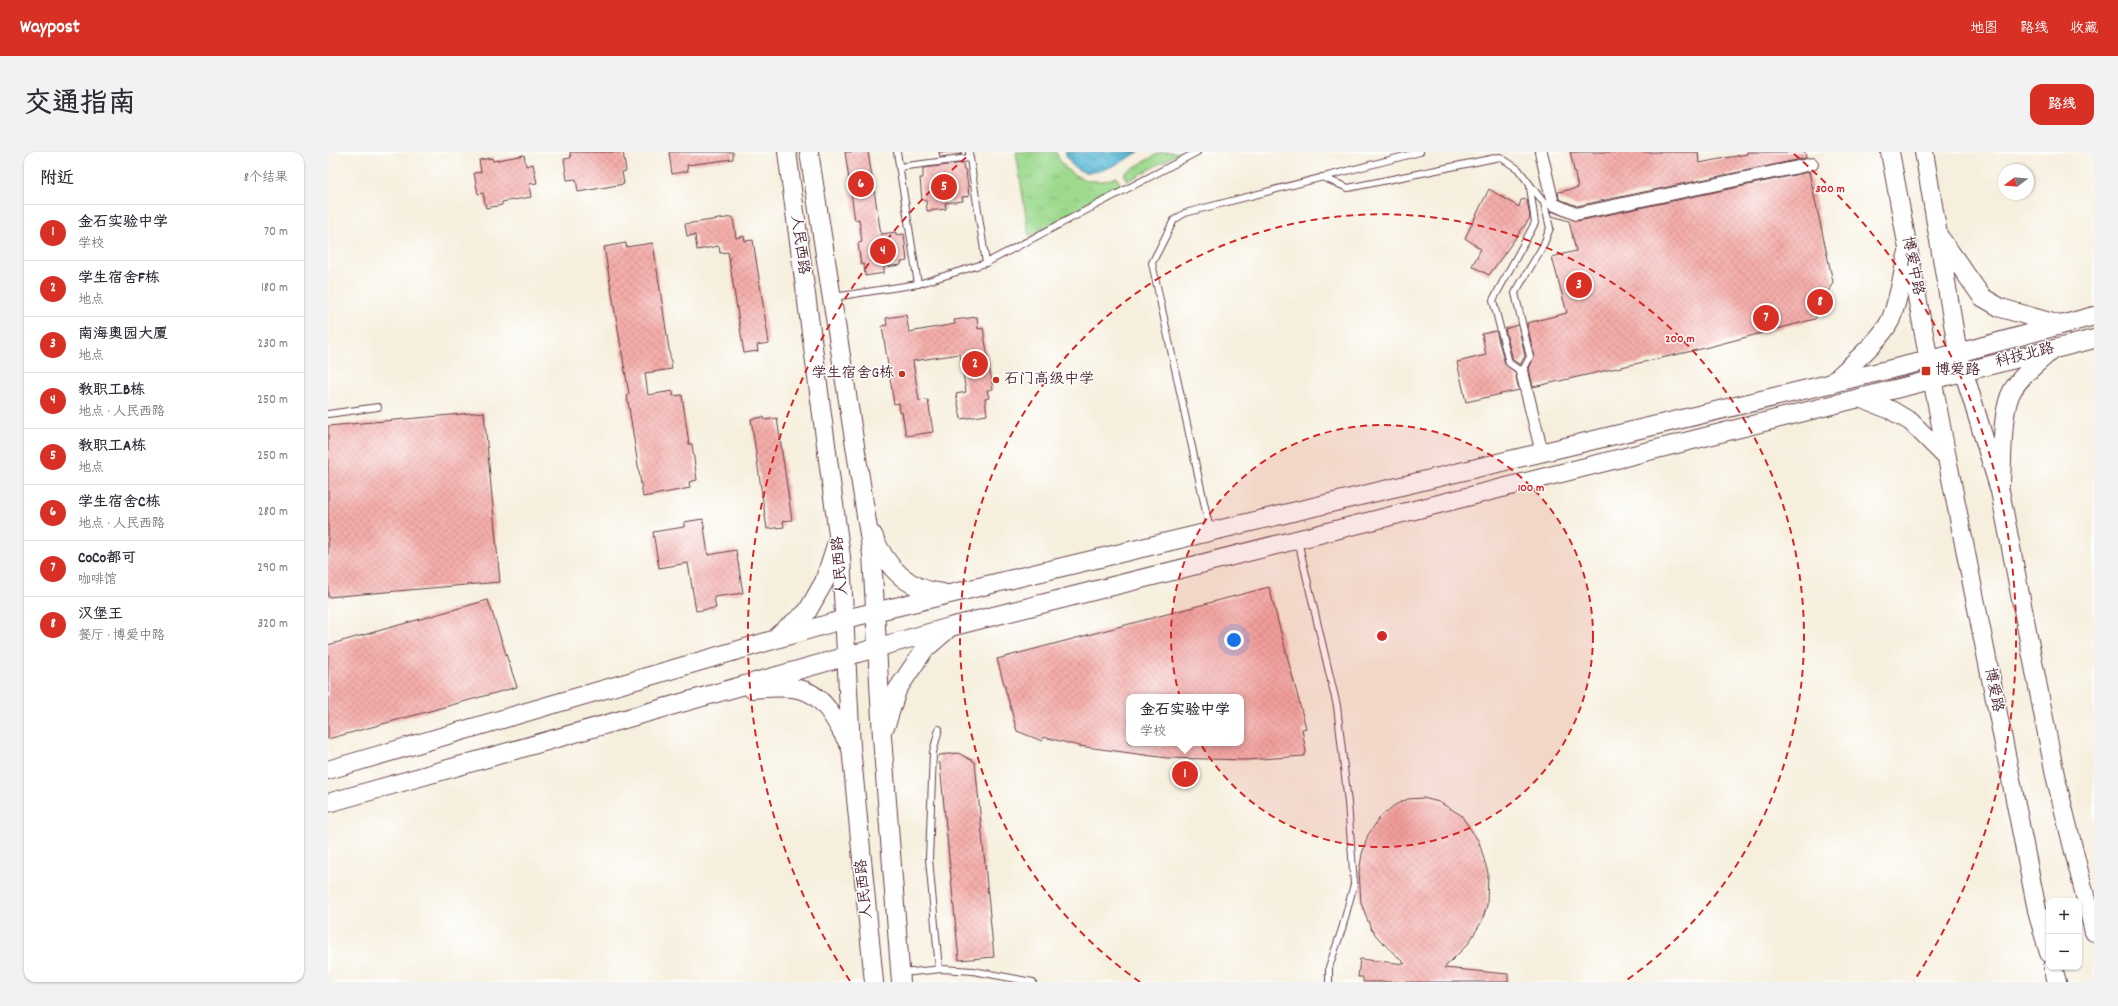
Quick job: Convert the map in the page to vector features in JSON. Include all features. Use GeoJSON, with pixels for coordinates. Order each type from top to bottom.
{"type":"FeatureCollection","features":[{"type":"Feature","properties":{"kind":"main road","name":"人民西路"},"geometry":{"type":"LineString","coordinates":[[786,152],[839,538],[845,619],[851,747],[874,982]]}},
{"type":"Feature","properties":{"kind":"main road"},"geometry":{"type":"LineString","coordinates":[[809,152],[830,298],[872,554],[882,737],[901,978]]}},
{"type":"Feature","properties":{"kind":"main road","name":"博爱中路"},"geometry":{"type":"LineString","coordinates":[[1890,152],[1934,379]]}},
{"type":"Feature","properties":{"kind":"main road","name":"博爱中路"},"geometry":{"type":"LineString","coordinates":[[1924,152],[1958,353],[1963,371]]}},
{"type":"Feature","properties":{"kind":"main road"},"geometry":{"type":"LineString","coordinates":[[1938,236],[1982,297],[2001,308],[2061,325]]}},
{"type":"Feature","properties":{"kind":"main road"},"geometry":{"type":"LineString","coordinates":[[1831,384],[1880,335],[1890,321],[1898,298],[1908,246]]}},
{"type":"Feature","properties":{"kind":"main road"},"geometry":{"type":"LineString","coordinates":[[328,770],[845,619],[1930,360],[2094,316]]}},
{"type":"Feature","properties":{"kind":"main road","name":"科技北路"},"geometry":{"type":"LineString","coordinates":[[328,804],[847,655],[950,627],[1963,371],[2094,340]]}},
{"type":"Feature","properties":{"kind":"main road"},"geometry":{"type":"LineString","coordinates":[[2000,491],[2006,406],[2012,390],[2023,376],[2054,349]]}},
{"type":"Feature","properties":{"kind":"main road"},"geometry":{"type":"LineString","coordinates":[[1963,371],[2000,491],[2055,775],[2094,932]]}},
{"type":"Feature","properties":{"kind":"main road","name":"博爱路"},"geometry":{"type":"LineString","coordinates":[[1934,379],[1947,458],[2038,915],[2046,943]]}},
{"type":"Feature","properties":{"kind":"main road"},"geometry":{"type":"LineString","coordinates":[[1859,398],[1891,410],[1911,422],[1947,458]]}},
{"type":"Feature","properties":{"kind":"main road"},"geometry":{"type":"LineString","coordinates":[[866,517],[876,543],[900,576],[913,586],[926,592],[951,594]]}},
{"type":"Feature","properties":{"kind":"main road"},"geometry":{"type":"LineString","coordinates":[[769,641],[808,612],[824,582],[839,538]]}},
{"type":"Feature","properties":{"kind":"main road"},"geometry":{"type":"LineString","coordinates":[[882,737],[897,690],[924,650],[950,627]]}},
{"type":"Feature","properties":{"kind":"main road"},"geometry":{"type":"LineString","coordinates":[[729,689],[798,689],[812,693],[823,702],[851,747]]}},
{"type":"Feature","properties":{"kind":"main road"},"geometry":{"type":"LineString","coordinates":[[2054,970],[2057,982]]}},
{"type":"Feature","properties":{"kind":"street"},"geometry":{"type":"LineString","coordinates":[[1541,152],[1553,204],[1576,214],[1812,164]]}},
{"type":"Feature","properties":{"kind":"street"},"geometry":{"type":"LineString","coordinates":[[1522,372],[1542,453]]}},
{"type":"Feature","properties":{"kind":"lane"},"geometry":{"type":"LineString","coordinates":[[897,152],[918,284]]}},
{"type":"Feature","properties":{"kind":"lane"},"geometry":{"type":"LineString","coordinates":[[830,298],[918,284],[986,263],[1196,152]]}},
{"type":"Feature","properties":{"kind":"lane"},"geometry":{"type":"LineString","coordinates":[[1210,532],[1152,263],[1174,220],[1185,213],[1420,152]]}},
{"type":"Feature","properties":{"kind":"lane"},"geometry":{"type":"LineString","coordinates":[[899,167],[969,155],[986,263]]}},
{"type":"Feature","properties":{"kind":"lane"},"geometry":{"type":"LineString","coordinates":[[1322,178],[1348,188],[1500,157],[1518,169],[1530,187],[1544,203],[1550,228],[1543,246],[1515,293],[1530,357],[1522,372],[1509,363],[1493,300],[1535,223],[1530,187]]}},
{"type":"Feature","properties":{"kind":"lane"},"geometry":{"type":"LineString","coordinates":[[328,414],[378,407]]}},
{"type":"Feature","properties":{"kind":"lane"},"geometry":{"type":"LineString","coordinates":[[1297,540],[1337,706],[1348,803],[1354,884],[1342,929],[1329,967],[1328,982]]}},
{"type":"Feature","properties":{"kind":"lane"},"geometry":{"type":"LineString","coordinates":[[939,729],[933,752],[929,859],[940,969]]}},
{"type":"Feature","properties":{"kind":"lane"},"geometry":{"type":"LineString","coordinates":[[901,978],[940,969],[973,971],[1033,982]]}},
{"type":"Feature","properties":{"kind":"green space"},"geometry":{"type":"Polygon","coordinates":[[[1016,152],[1056,152],[1066,168],[1080,178],[1098,181],[1116,177],[1122,186],[1029,237],[1016,152]]]}},
{"type":"Feature","properties":{"kind":"green space"},"geometry":{"type":"Polygon","coordinates":[[[1161,152],[1181,152],[1128,181],[1124,173],[1161,152]]]}},
{"type":"Feature","properties":{"kind":"water"},"geometry":{"type":"Polygon","coordinates":[[[1065,152],[1139,152],[1109,168],[1088,172],[1079,170],[1071,164],[1065,152]]]}},
{"type":"Feature","properties":{"kind":"building"},"geometry":{"type":"Polygon","coordinates":[[[570,152],[623,152],[626,171],[622,172],[624,184],[578,192],[576,179],[567,180],[564,159],[571,158],[570,152]]]}},
{"type":"Feature","properties":{"kind":"building"},"geometry":{"type":"Polygon","coordinates":[[[669,152],[733,152],[733,159],[687,165],[688,171],[672,174],[669,152]]]}},
{"type":"Feature","properties":{"kind":"building"},"geometry":{"type":"Polygon","coordinates":[[[845,152],[868,152],[881,234],[896,232],[896,235],[904,234],[907,261],[901,262],[901,265],[884,267],[884,273],[865,276],[864,264],[861,265],[858,243],[862,242],[859,219],[855,220],[845,152]]]}},
{"type":"Feature","properties":{"kind":"building"},"geometry":{"type":"Polygon","coordinates":[[[939,152],[961,152],[962,154],[940,157],[939,152]]]}},
{"type":"Feature","properties":{"kind":"building"},"geometry":{"type":"Polygon","coordinates":[[[1570,152],[1698,152],[1699,163],[1747,154],[1747,152],[1805,152],[1806,158],[1577,206],[1559,199],[1558,192],[1578,188],[1570,152]]]}},
{"type":"Feature","properties":{"kind":"building"},"geometry":{"type":"Polygon","coordinates":[[[524,155],[526,166],[533,164],[537,183],[529,184],[531,197],[502,202],[502,205],[486,208],[483,193],[478,194],[474,173],[481,172],[479,160],[492,158],[493,161],[524,155]]]}},
{"type":"Feature","properties":{"kind":"building"},"geometry":{"type":"Polygon","coordinates":[[[963,163],[964,170],[966,170],[969,196],[962,197],[963,201],[945,203],[946,209],[927,211],[926,200],[922,200],[920,178],[923,178],[923,168],[963,163]]]}},
{"type":"Feature","properties":{"kind":"building"},"geometry":{"type":"Polygon","coordinates":[[[1809,172],[1833,282],[1815,319],[1701,349],[1533,387],[1529,369],[1534,356],[1527,323],[1567,313],[1552,257],[1576,251],[1569,221],[1552,216],[1551,211],[1578,221],[1809,172]]]}},
{"type":"Feature","properties":{"kind":"building"},"geometry":{"type":"Polygon","coordinates":[[[1489,189],[1519,207],[1521,200],[1527,199],[1530,218],[1489,275],[1472,266],[1481,249],[1465,238],[1489,189]]]}},
{"type":"Feature","properties":{"kind":"building"},"geometry":{"type":"Polygon","coordinates":[[[733,217],[736,238],[744,236],[745,241],[753,240],[769,343],[757,345],[758,351],[744,353],[728,252],[720,253],[719,246],[697,250],[695,235],[687,236],[685,224],[733,217]]]}},
{"type":"Feature","properties":{"kind":"building"},"geometry":{"type":"Polygon","coordinates":[[[626,243],[626,247],[653,243],[672,369],[645,373],[648,395],[673,391],[673,396],[682,395],[689,444],[692,444],[697,480],[689,482],[690,488],[643,497],[627,395],[629,394],[604,247],[626,243]]]}},
{"type":"Feature","properties":{"kind":"building"},"geometry":{"type":"Polygon","coordinates":[[[906,315],[909,332],[955,324],[954,320],[977,317],[978,329],[983,328],[993,389],[987,390],[989,398],[985,399],[987,415],[961,419],[956,394],[966,392],[960,354],[913,361],[919,401],[928,400],[933,432],[906,436],[899,403],[894,404],[882,326],[887,325],[886,318],[906,315]]]}},
{"type":"Feature","properties":{"kind":"building"},"geometry":{"type":"Polygon","coordinates":[[[1518,325],[1525,356],[1520,365],[1513,360],[1505,329],[1518,325]]]}},
{"type":"Feature","properties":{"kind":"building"},"geometry":{"type":"Polygon","coordinates":[[[1496,331],[1505,364],[1515,372],[1519,390],[1466,402],[1457,362],[1486,355],[1482,334],[1496,331]]]}},
{"type":"Feature","properties":{"kind":"building"},"geometry":{"type":"Polygon","coordinates":[[[484,412],[500,582],[328,597],[328,426],[484,412]]]}},
{"type":"Feature","properties":{"kind":"building"},"geometry":{"type":"Polygon","coordinates":[[[764,417],[765,420],[777,418],[792,520],[783,521],[784,527],[767,529],[751,419],[764,417]]]}},
{"type":"Feature","properties":{"kind":"building"},"geometry":{"type":"Polygon","coordinates":[[[703,519],[708,555],[736,550],[743,593],[714,597],[716,608],[696,611],[688,563],[659,568],[653,532],[684,527],[684,522],[703,519]]]}},
{"type":"Feature","properties":{"kind":"building"},"geometry":{"type":"Polygon","coordinates":[[[1269,587],[1306,728],[1302,729],[1306,752],[1304,756],[1247,760],[1167,758],[1079,746],[1044,737],[1042,741],[1017,731],[997,659],[1269,587]]]}},
{"type":"Feature","properties":{"kind":"building"},"geometry":{"type":"Polygon","coordinates":[[[488,600],[517,687],[328,739],[328,645],[488,600]]]}},
{"type":"Feature","properties":{"kind":"building"},"geometry":{"type":"Polygon","coordinates":[[[958,753],[975,762],[994,957],[959,960],[939,755],[958,753]]]}},
{"type":"Feature","properties":{"kind":"building"},"geometry":{"type":"Polygon","coordinates":[[[1423,798],[1439,802],[1461,815],[1479,842],[1488,873],[1487,905],[1482,921],[1468,944],[1444,968],[1508,974],[1508,982],[1363,982],[1363,977],[1358,977],[1360,959],[1405,964],[1379,939],[1371,929],[1361,903],[1359,872],[1362,854],[1368,835],[1381,816],[1395,805],[1408,799],[1423,798]]]}},
{"type":"Feature","properties":{"kind":"place","name":"学生宿舍C栋"},"geometry":{"type":"Point","coordinates":[861,184]}},
{"type":"Feature","properties":{"kind":"place","name":"教职工A栋"},"geometry":{"type":"Point","coordinates":[944,187]}},
{"type":"Feature","properties":{"kind":"place","name":"教职工B栋"},"geometry":{"type":"Point","coordinates":[883,251]}},
{"type":"Feature","properties":{"kind":"place","name":"南海奥园大厦"},"geometry":{"type":"Point","coordinates":[1579,285]}},
{"type":"Feature","properties":{"kind":"place","name":"汉堡王"},"geometry":{"type":"Point","coordinates":[1820,302]}},
{"type":"Feature","properties":{"kind":"place","name":"CoCo都可"},"geometry":{"type":"Point","coordinates":[1766,318]}},
{"type":"Feature","properties":{"kind":"place","name":"学生宿舍F栋"},"geometry":{"type":"Point","coordinates":[975,364]}},
{"type":"Feature","properties":{"kind":"place","name":"博爱路"},"geometry":{"type":"Point","coordinates":[1926,371]}},
{"type":"Feature","properties":{"kind":"place","name":"学生宿舍G栋"},"geometry":{"type":"Point","coordinates":[902,374]}},
{"type":"Feature","properties":{"kind":"place","name":"石门高级中学"},"geometry":{"type":"Point","coordinates":[996,380]}},
{"type":"Feature","properties":{"kind":"place","name":"金石实验中学"},"geometry":{"type":"Point","coordinates":[1185,774]}}]}
